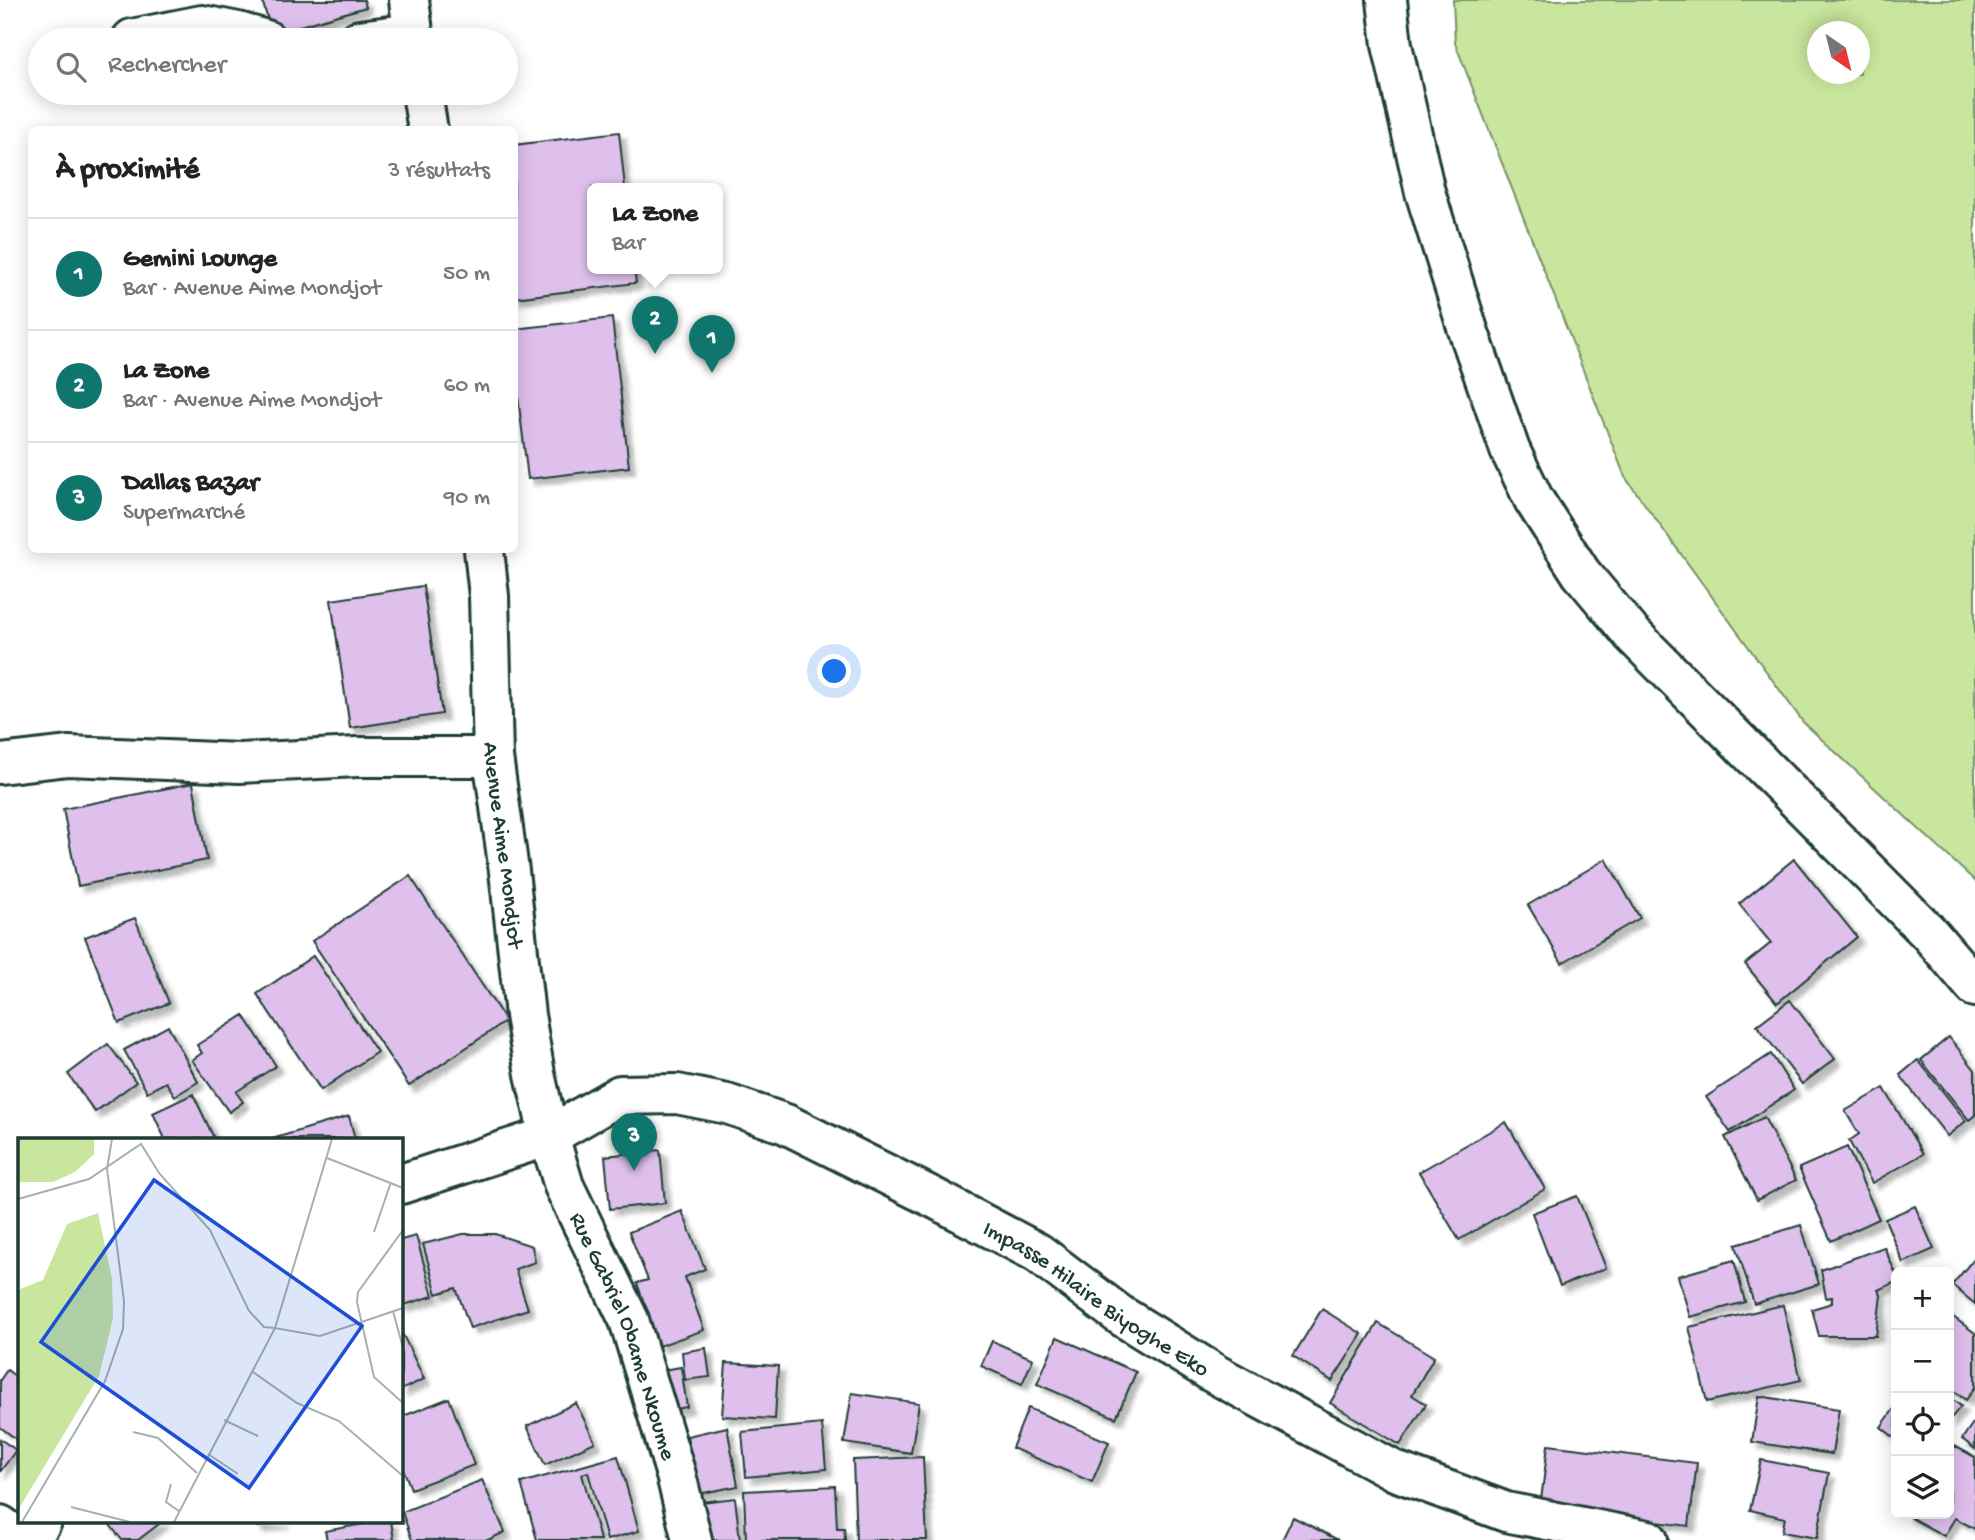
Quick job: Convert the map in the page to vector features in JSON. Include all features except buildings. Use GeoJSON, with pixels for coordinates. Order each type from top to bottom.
{"type":"FeatureCollection","features":[{"type":"Feature","properties":{"kind":"street"},"geometry":{"type":"LineString","coordinates":[[1387,0],[1392,44],[1425,192],[1467,327],[1510,450],[1534,500],[1581,573],[1632,634],[1928,932],[1975,987]]}},
{"type":"Feature","properties":{"kind":"street"},"geometry":{"type":"LineString","coordinates":[[187,28],[202,25],[217,28]]}},
{"type":"Feature","properties":{"kind":"street"},"geometry":{"type":"LineString","coordinates":[[424,105],[427,126]]}},
{"type":"Feature","properties":{"kind":"street","name":"Avenue Aime Mondjot"},"geometry":{"type":"LineString","coordinates":[[484,553],[489,596],[492,757],[509,871],[525,1015],[535,1074],[550,1136]]}},
{"type":"Feature","properties":{"kind":"street"},"geometry":{"type":"LineString","coordinates":[[0,764],[68,756],[240,763],[358,757],[492,757]]}},
{"type":"Feature","properties":{"kind":"street","name":"Impasse Hilaire Biyoghe Eko"},"geometry":{"type":"LineString","coordinates":[[402,1184],[550,1136],[620,1095],[677,1094],[727,1104],[786,1124],[1038,1253],[1131,1323],[1215,1374],[1395,1471],[1506,1512],[1647,1540]]}},
{"type":"Feature","properties":{"kind":"street","name":"Rue Gabriel Obame Nkoume"},"geometry":{"type":"LineString","coordinates":[[550,1136],[564,1186],[629,1320],[676,1475],[692,1540]]}},
{"type":"Feature","properties":{"kind":"street"},"geometry":{"type":"LineString","coordinates":[[30,1540],[40,1522]]}},
{"type":"Feature","properties":{"kind":"street"},"geometry":{"type":"LineString","coordinates":[[0,1525],[20,1540]]}},
{"type":"Feature","properties":{"kind":"green space"},"geometry":{"type":"Polygon","coordinates":[[[1453,0],[1975,0],[1975,881],[1803,722],[1625,477],[1455,43],[1453,0]]]}},
{"type":"Feature","properties":{"kind":"place","name":"La Zone"},"geometry":{"type":"Point","coordinates":[655,354]}},
{"type":"Feature","properties":{"kind":"place","name":"Gemini Lounge"},"geometry":{"type":"Point","coordinates":[712,373]}},
{"type":"Feature","properties":{"kind":"place","name":"Dallas Bazar"},"geometry":{"type":"Point","coordinates":[634,1171]}}]}
